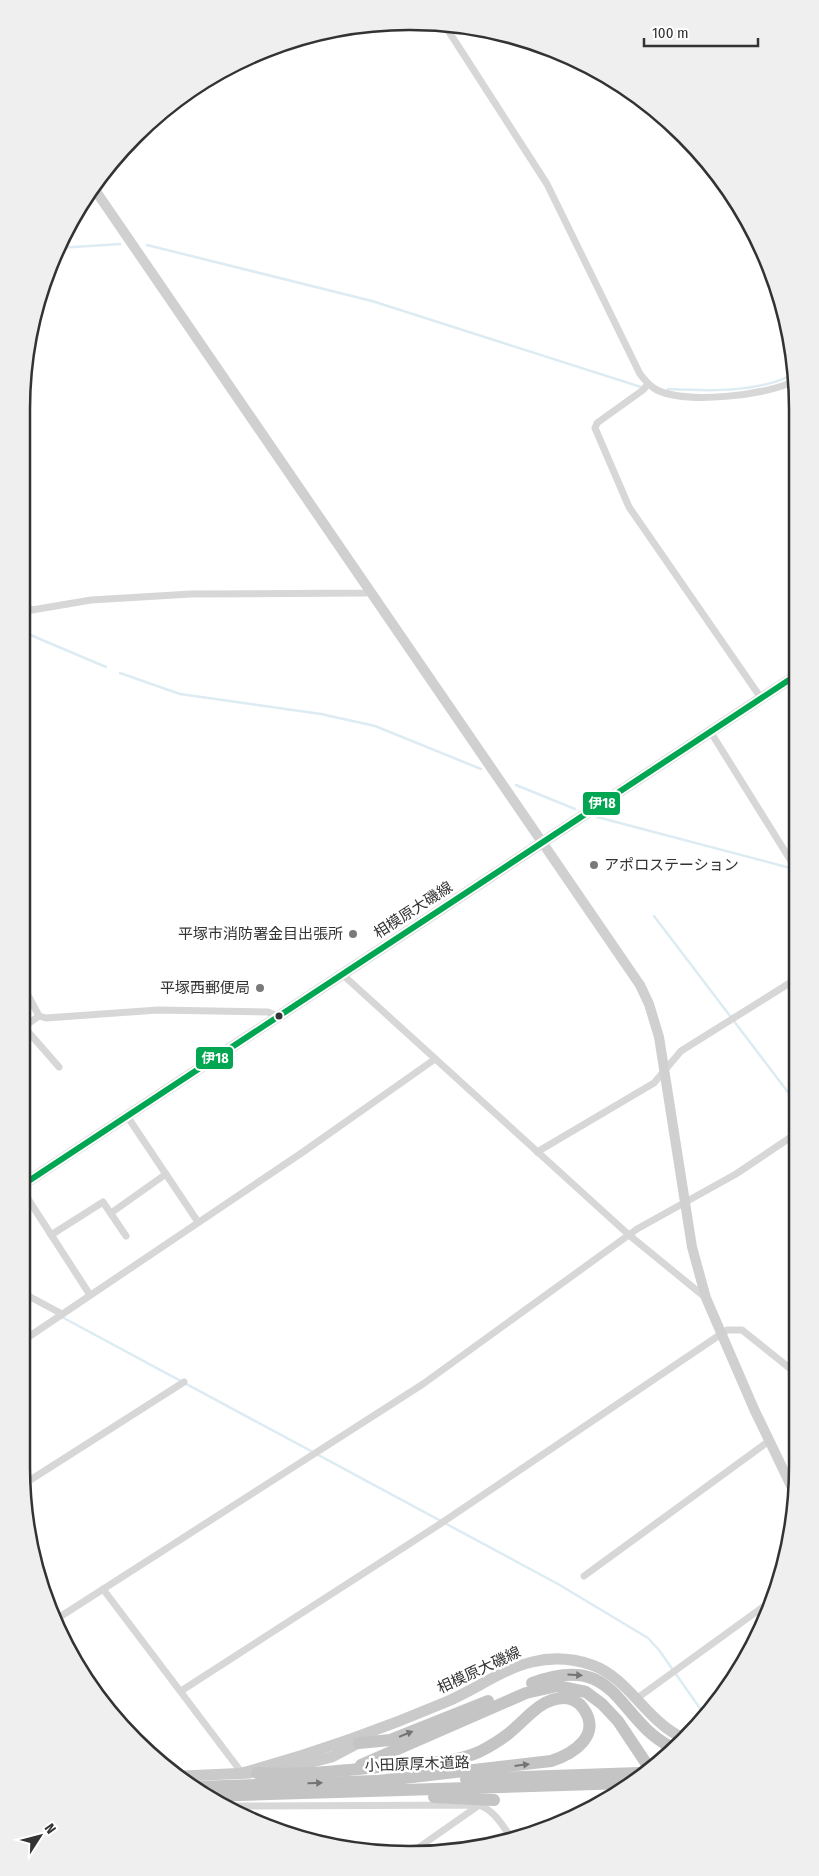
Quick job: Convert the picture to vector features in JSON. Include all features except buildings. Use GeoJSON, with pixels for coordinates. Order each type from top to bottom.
{"type":"FeatureCollection","features":[{"type":"Feature","properties":{"kind":"highway"},"geometry":{"type":"LineString","coordinates":[[359,1744],[390,1740],[539,1680],[567,1675],[581,1675],[597,1681],[612,1690],[655,1737],[668,1745]]}},
{"type":"Feature","properties":{"kind":"highway"},"geometry":{"type":"LineString","coordinates":[[342,1771],[360,1766],[526,1693],[557,1686],[586,1692],[602,1704],[628,1736],[646,1764]]}},
{"type":"Feature","properties":{"kind":"highway"},"geometry":{"type":"LineString","coordinates":[[257,1773],[292,1774],[342,1771],[465,1757],[492,1746],[534,1711],[555,1699],[566,1698],[574,1701],[588,1715],[590,1725],[584,1742],[567,1756],[551,1761],[370,1787]]}},
{"type":"Feature","properties":{"kind":"highway","name":"小田原厚木道路"},"geometry":{"type":"LineString","coordinates":[[221,1795],[633,1773]]}},
{"type":"Feature","properties":{"kind":"highway","name":"小田原厚木道路"},"geometry":{"type":"LineString","coordinates":[[207,1787],[527,1787],[616,1784]]}},
{"type":"Feature","properties":{"kind":"highway"},"geometry":{"type":"LineString","coordinates":[[370,1787],[494,1800]]}},
{"type":"Feature","properties":{"kind":"main road","name":"相模原大磯線"},"geometry":{"type":"LineString","coordinates":[[30,1181],[542,841],[789,680]]}},
{"type":"Feature","properties":{"kind":"main road","name":"相模原大磯線"},"geometry":{"type":"LineString","coordinates":[[242,1773],[287,1761],[385,1727],[448,1701],[514,1668],[543,1660],[561,1658],[594,1666],[620,1682],[663,1726],[678,1735]]}},
{"type":"Feature","properties":{"kind":"main road","name":"相模原大磯線"},"geometry":{"type":"LineString","coordinates":[[190,1776],[257,1773],[289,1768],[325,1759],[359,1744],[385,1727]]}},
{"type":"Feature","properties":{"kind":"main road"},"geometry":{"type":"LineString","coordinates":[[287,1761],[309,1757],[348,1744],[359,1744]]}},
{"type":"Feature","properties":{"kind":"street"},"geometry":{"type":"LineString","coordinates":[[449,32],[547,184],[631,356],[648,384],[668,393],[693,396],[751,395],[768,392],[788,384]]}},
{"type":"Feature","properties":{"kind":"street"},"geometry":{"type":"LineString","coordinates":[[98,194],[640,985],[649,1004],[659,1037],[692,1247],[706,1298],[720,1334],[788,1481]]}},
{"type":"Feature","properties":{"kind":"street"},"geometry":{"type":"LineString","coordinates":[[648,384],[643,390],[597,423],[595,428],[629,507],[760,698]]}},
{"type":"Feature","properties":{"kind":"street"},"geometry":{"type":"LineString","coordinates":[[30,609],[32,610],[91,600],[192,594],[366,593],[370,590]]}},
{"type":"Feature","properties":{"kind":"street"},"geometry":{"type":"LineString","coordinates":[[710,731],[789,858]]}},
{"type":"Feature","properties":{"kind":"street"},"geometry":{"type":"LineString","coordinates":[[342,974],[629,1235],[706,1298]]}},
{"type":"Feature","properties":{"kind":"street"},"geometry":{"type":"LineString","coordinates":[[537,1152],[654,1083],[681,1052],[789,983]]}},
{"type":"Feature","properties":{"kind":"street"},"geometry":{"type":"LineString","coordinates":[[30,999],[39,1016],[46,1018],[158,1010],[268,1012],[278,1016]]}},
{"type":"Feature","properties":{"kind":"street"},"geometry":{"type":"LineString","coordinates":[[30,1023],[39,1016]]}},
{"type":"Feature","properties":{"kind":"street"},"geometry":{"type":"LineString","coordinates":[[30,1036],[59,1067]]}},
{"type":"Feature","properties":{"kind":"street"},"geometry":{"type":"LineString","coordinates":[[30,1336],[303,1152],[435,1059]]}},
{"type":"Feature","properties":{"kind":"street"},"geometry":{"type":"LineString","coordinates":[[127,1116],[198,1222]]}},
{"type":"Feature","properties":{"kind":"street"},"geometry":{"type":"LineString","coordinates":[[61,1616],[423,1384],[629,1235],[736,1174],[789,1138]]}},
{"type":"Feature","properties":{"kind":"street"},"geometry":{"type":"LineString","coordinates":[[111,1213],[166,1174]]}},
{"type":"Feature","properties":{"kind":"street"},"geometry":{"type":"LineString","coordinates":[[30,1201],[90,1295]]}},
{"type":"Feature","properties":{"kind":"street"},"geometry":{"type":"LineString","coordinates":[[51,1235],[103,1202],[126,1236]]}},
{"type":"Feature","properties":{"kind":"street"},"geometry":{"type":"LineString","coordinates":[[30,1297],[62,1314]]}},
{"type":"Feature","properties":{"kind":"street"},"geometry":{"type":"LineString","coordinates":[[181,1691],[440,1524],[720,1334],[728,1330],[742,1330],[789,1367]]}},
{"type":"Feature","properties":{"kind":"street"},"geometry":{"type":"LineString","coordinates":[[31,1480],[182,1383]]}},
{"type":"Feature","properties":{"kind":"street"},"geometry":{"type":"LineString","coordinates":[[584,1576],[769,1441]]}},
{"type":"Feature","properties":{"kind":"street"},"geometry":{"type":"LineString","coordinates":[[103,1589],[242,1773]]}},
{"type":"Feature","properties":{"kind":"street"},"geometry":{"type":"LineString","coordinates":[[636,1700],[761,1608]]}},
{"type":"Feature","properties":{"kind":"street"},"geometry":{"type":"LineString","coordinates":[[242,1807],[479,1806],[487,1808],[508,1833]]}},
{"type":"Feature","properties":{"kind":"street"},"geometry":{"type":"LineString","coordinates":[[421,1846],[479,1806]]}},
{"type":"Feature","properties":{"kind":"waterway"},"geometry":{"type":"LineString","coordinates":[[67,247],[120,244]]}},
{"type":"Feature","properties":{"kind":"waterway"},"geometry":{"type":"LineString","coordinates":[[147,245],[372,301],[641,387]]}},
{"type":"Feature","properties":{"kind":"waterway"},"geometry":{"type":"LineString","coordinates":[[668,389],[716,390],[749,388],[765,385],[787,377]]}},
{"type":"Feature","properties":{"kind":"waterway"},"geometry":{"type":"LineString","coordinates":[[30,635],[106,667]]}},
{"type":"Feature","properties":{"kind":"waterway"},"geometry":{"type":"LineString","coordinates":[[120,673],[180,694],[321,714],[375,726],[481,769]]}},
{"type":"Feature","properties":{"kind":"waterway"},"geometry":{"type":"LineString","coordinates":[[516,785],[575,809]]}},
{"type":"Feature","properties":{"kind":"waterway"},"geometry":{"type":"LineString","coordinates":[[597,817],[789,868]]}},
{"type":"Feature","properties":{"kind":"waterway"},"geometry":{"type":"LineString","coordinates":[[654,916],[789,1093]]}},
{"type":"Feature","properties":{"kind":"waterway"},"geometry":{"type":"LineString","coordinates":[[60,1316],[558,1584],[648,1638],[659,1650],[701,1710]]}},
{"type":"Feature","properties":{"kind":"transit line","name":"伊18"},"geometry":{"type":"LineString","coordinates":[[30,1180],[789,680]]}},
{"type":"Feature","properties":{"kind":"place","name":"アポロステーション"},"geometry":{"type":"Point","coordinates":[594,865]}},
{"type":"Feature","properties":{"kind":"place","name":"平塚市消防署金目出張所"},"geometry":{"type":"Point","coordinates":[353,934]}},
{"type":"Feature","properties":{"kind":"place","name":"平塚西郵便局"},"geometry":{"type":"Point","coordinates":[260,988]}}]}
